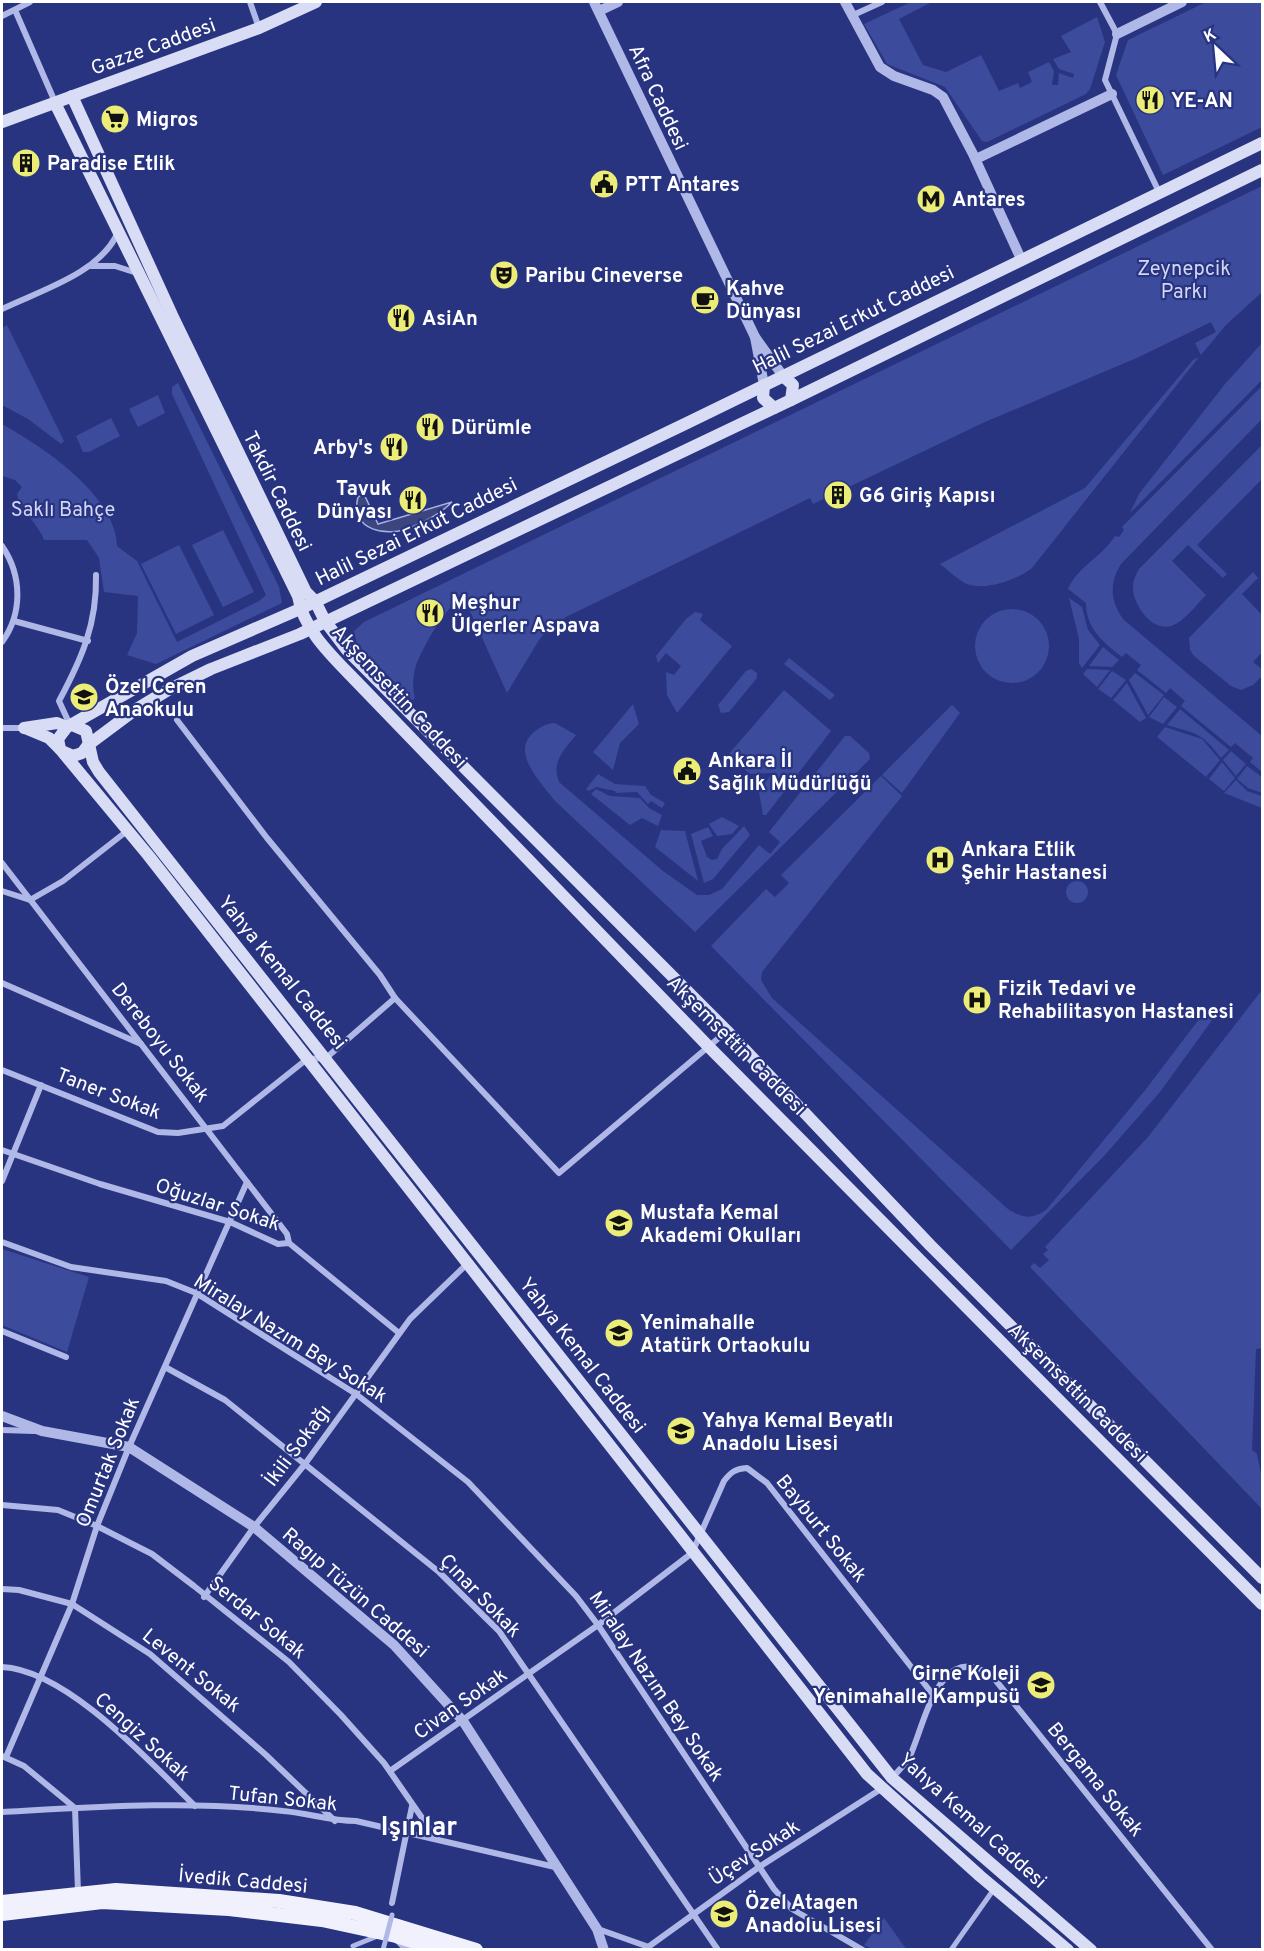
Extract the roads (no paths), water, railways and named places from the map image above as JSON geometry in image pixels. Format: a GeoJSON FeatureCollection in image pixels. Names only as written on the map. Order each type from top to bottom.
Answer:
{"type":"FeatureCollection","features":[{"type":"Feature","properties":{"kind":"main road","name":"Gazze Caddesi"},"geometry":{"type":"LineString","coordinates":[[2,122],[259,28],[316,2]]}},
{"type":"Feature","properties":{"kind":"main road","name":"Takdir Caddesi"},"geometry":{"type":"LineString","coordinates":[[72,96],[230,437],[306,592],[315,601]]}},
{"type":"Feature","properties":{"kind":"main road","name":"Takdir Caddesi"},"geometry":{"type":"LineString","coordinates":[[55,103],[298,596],[300,609]]}},
{"type":"Feature","properties":{"kind":"main road","name":"Halil Sezai Erkut Caddesi"},"geometry":{"type":"LineString","coordinates":[[325,621],[315,601],[1263,143]]}},
{"type":"Feature","properties":{"kind":"main road"},"geometry":{"type":"LineString","coordinates":[[325,621],[791,400],[1263,171]]}},
{"type":"Feature","properties":{"kind":"main road"},"geometry":{"type":"LineString","coordinates":[[783,376],[793,385],[791,400]]}},
{"type":"Feature","properties":{"kind":"main road"},"geometry":{"type":"LineString","coordinates":[[764,384],[763,398],[774,408]]}},
{"type":"Feature","properties":{"kind":"main road"},"geometry":{"type":"LineString","coordinates":[[300,609],[315,601]]}},
{"type":"Feature","properties":{"kind":"main road","name":"Halil Sezai Erkut Caddesi"},"geometry":{"type":"LineString","coordinates":[[70,726],[192,656],[300,609],[310,629]]}},
{"type":"Feature","properties":{"kind":"main road","name":"Akşemsettin Caddesi"},"geometry":{"type":"LineString","coordinates":[[1263,1578],[936,1251],[727,1030],[384,689],[347,650],[325,621],[310,629],[356,681],[709,1046],[809,1145],[974,1316],[1263,1604]]}},
{"type":"Feature","properties":{"kind":"main road"},"geometry":{"type":"LineString","coordinates":[[70,726],[60,734],[62,750],[78,755],[135,710],[168,690],[310,629]]}},
{"type":"Feature","properties":{"kind":"main road"},"geometry":{"type":"LineString","coordinates":[[24,728],[42,723],[70,726],[86,731],[88,745]]}},
{"type":"Feature","properties":{"kind":"main road","name":"Yahya Kemal Caddesi"},"geometry":{"type":"LineString","coordinates":[[24,728],[49,738],[62,750],[128,830],[692,1553],[881,1789],[1068,1950]]}},
{"type":"Feature","properties":{"kind":"main road","name":"Yahya Kemal Caddesi"},"geometry":{"type":"LineString","coordinates":[[88,745],[99,772],[892,1778],[1091,1950]]}},
{"type":"Feature","properties":{"kind":"main road","name":"İvedik Caddesi"},"geometry":{"type":"LineString","coordinates":[[2,1902],[78,1892],[154,1892],[320,1906],[387,1921],[476,1950]]}},
{"type":"Feature","properties":{"kind":"main road","name":"İvedik Caddesi"},"geometry":{"type":"LineString","coordinates":[[2,1914],[102,1902],[160,1904],[296,1916],[396,1936],[441,1950]]}},
{"type":"Feature","properties":{"kind":"street"},"geometry":{"type":"LineString","coordinates":[[2,16],[30,2]]}},
{"type":"Feature","properties":{"kind":"street"},"geometry":{"type":"LineString","coordinates":[[250,2],[259,28]]}},
{"type":"Feature","properties":{"kind":"street"},"geometry":{"type":"LineString","coordinates":[[596,6],[618,2]]}},
{"type":"Feature","properties":{"kind":"street"},"geometry":{"type":"LineString","coordinates":[[844,2],[884,70],[943,97],[976,159],[1021,259]]}},
{"type":"Feature","properties":{"kind":"street"},"geometry":{"type":"LineString","coordinates":[[851,16],[882,2]]}},
{"type":"Feature","properties":{"kind":"street"},"geometry":{"type":"LineString","coordinates":[[1100,2],[1117,34],[1105,80],[1159,192]]}},
{"type":"Feature","properties":{"kind":"street"},"geometry":{"type":"LineString","coordinates":[[1117,34],[1182,2]]}},
{"type":"Feature","properties":{"kind":"street","name":"Afra Caddesi"},"geometry":{"type":"LineString","coordinates":[[596,6],[755,337],[783,376]]}},
{"type":"Feature","properties":{"kind":"street"},"geometry":{"type":"LineString","coordinates":[[15,10],[55,103]]}},
{"type":"Feature","properties":{"kind":"street"},"geometry":{"type":"LineString","coordinates":[[976,159],[1112,94]]}},
{"type":"Feature","properties":{"kind":"street"},"geometry":{"type":"LineString","coordinates":[[2,309],[91,266],[108,251],[118,232]]}},
{"type":"Feature","properties":{"kind":"street"},"geometry":{"type":"LineString","coordinates":[[91,266],[115,266],[139,274]]}},
{"type":"Feature","properties":{"kind":"street","name":"Afra Caddesi"},"geometry":{"type":"LineString","coordinates":[[755,337],[764,384]]}},
{"type":"Feature","properties":{"kind":"street"},"geometry":{"type":"LineString","coordinates":[[2,546],[10,558],[17,578],[18,598],[14,621],[2,642]]}},
{"type":"Feature","properties":{"kind":"street"},"geometry":{"type":"LineString","coordinates":[[70,726],[59,701],[88,641],[96,604],[96,575]]}},
{"type":"Feature","properties":{"kind":"street"},"geometry":{"type":"LineString","coordinates":[[14,621],[88,641]]}},
{"type":"Feature","properties":{"kind":"street"},"geometry":{"type":"LineString","coordinates":[[177,720],[267,838],[380,975],[395,998],[559,1173],[727,1030]]}},
{"type":"Feature","properties":{"kind":"street"},"geometry":{"type":"LineString","coordinates":[[2,728],[24,728]]}},
{"type":"Feature","properties":{"kind":"street"},"geometry":{"type":"LineString","coordinates":[[2,891],[30,900],[63,881],[128,830]]}},
{"type":"Feature","properties":{"kind":"street","name":"Dereboyu Sokak"},"geometry":{"type":"LineString","coordinates":[[2,863],[207,1127],[287,1234],[290,1243]]}},
{"type":"Feature","properties":{"kind":"street"},"geometry":{"type":"LineString","coordinates":[[2,983],[142,1045]]}},
{"type":"Feature","properties":{"kind":"street"},"geometry":{"type":"LineString","coordinates":[[307,1059],[326,1058],[395,998]]}},
{"type":"Feature","properties":{"kind":"street","name":"Taner Sokak"},"geometry":{"type":"LineString","coordinates":[[2,1070],[158,1132],[178,1133],[223,1126],[307,1059]]}},
{"type":"Feature","properties":{"kind":"street"},"geometry":{"type":"LineString","coordinates":[[2,1180],[41,1085]]}},
{"type":"Feature","properties":{"kind":"street","name":"Oğuzlar Sokak"},"geometry":{"type":"LineString","coordinates":[[2,1150],[100,1184],[231,1222],[278,1244],[290,1243],[399,1333]]}},
{"type":"Feature","properties":{"kind":"street","name":"Omurtak Sokak"},"geometry":{"type":"LineString","coordinates":[[4,1756],[72,1604],[97,1526],[129,1447],[247,1182]]}},
{"type":"Feature","properties":{"kind":"street","name":"Miralay Nazım Bey Sokak"},"geometry":{"type":"LineString","coordinates":[[2,1242],[71,1266],[166,1281],[196,1293],[356,1394],[468,1482],[576,1596],[598,1625],[759,1867],[792,1909],[863,1950]]}},
{"type":"Feature","properties":{"kind":"street","name":"İkili Sokağı"},"geometry":{"type":"LineString","coordinates":[[204,1597],[254,1527],[305,1464],[410,1319],[467,1264]]}},
{"type":"Feature","properties":{"kind":"street"},"geometry":{"type":"LineString","coordinates":[[2,1331],[66,1358]]}},
{"type":"Feature","properties":{"kind":"street","name":"Çınar Sokak"},"geometry":{"type":"LineString","coordinates":[[165,1366],[225,1400],[440,1572],[499,1631],[718,1950]]}},
{"type":"Feature","properties":{"kind":"street","name":"Ragıp Tüzün Caddesi"},"geometry":{"type":"LineString","coordinates":[[2,1416],[42,1431],[129,1447],[254,1527],[394,1645],[464,1721],[597,1929],[604,1950]]}},
{"type":"Feature","properties":{"kind":"street"},"geometry":{"type":"LineString","coordinates":[[2,1430],[42,1431]]}},
{"type":"Feature","properties":{"kind":"street","name":"Bayburt Sokak"},"geometry":{"type":"LineString","coordinates":[[692,1553],[723,1481],[731,1472],[747,1468],[754,1472],[766,1483],[934,1696]]}},
{"type":"Feature","properties":{"kind":"street","name":"Serdar Sokak"},"geometry":{"type":"LineString","coordinates":[[2,1505],[58,1510],[97,1526],[152,1554],[289,1662],[341,1714],[390,1771],[436,1838]]}},
{"type":"Feature","properties":{"kind":"street","name":"Civan Sokak"},"geometry":{"type":"LineString","coordinates":[[390,1771],[529,1675],[692,1553]]}},
{"type":"Feature","properties":{"kind":"street","name":"Levent Sokak"},"geometry":{"type":"LineString","coordinates":[[2,1589],[19,1590],[72,1604],[150,1654],[266,1755],[336,1821]]}},
{"type":"Feature","properties":{"kind":"street","name":"Bergama Sokak"},"geometry":{"type":"LineString","coordinates":[[892,1778],[909,1759],[942,1680],[955,1669],[971,1666],[982,1669],[993,1677],[1212,1950]]}},
{"type":"Feature","properties":{"kind":"street","name":"Cengiz Sokak"},"geometry":{"type":"LineString","coordinates":[[2,1667],[16,1667],[40,1677],[112,1725],[195,1806]]}},
{"type":"Feature","properties":{"kind":"street"},"geometry":{"type":"LineString","coordinates":[[4,1756],[24,1766],[75,1808],[78,1892]]}},
{"type":"Feature","properties":{"kind":"street"},"geometry":{"type":"LineString","coordinates":[[881,1789],[892,1778]]}},
{"type":"Feature","properties":{"kind":"street","name":"Üçev Sokak"},"geometry":{"type":"LineString","coordinates":[[597,1929],[645,1948],[759,1867],[881,1789]]}},
{"type":"Feature","properties":{"kind":"street","name":"Tufan Sokak"},"geometry":{"type":"LineString","coordinates":[[2,1812],[195,1806],[283,1811],[336,1821],[356,1821],[556,1867]]}},
{"type":"Feature","properties":{"kind":"street"},"geometry":{"type":"LineString","coordinates":[[392,1903],[412,1806]]}},
{"type":"Feature","properties":{"kind":"street"},"geometry":{"type":"LineString","coordinates":[[951,1950],[995,1887]]}},
{"type":"Feature","properties":{"kind":"street"},"geometry":{"type":"LineString","coordinates":[[2,1919],[108,1908],[176,1909],[289,1922],[375,1937],[353,1946]]}},
{"type":"Feature","properties":{"kind":"street"},"geometry":{"type":"LineString","coordinates":[[383,1950],[392,1915]]}},
{"type":"Feature","properties":{"kind":"street"},"geometry":{"type":"LineString","coordinates":[[396,1936],[409,1950]]}},
{"type":"Feature","properties":{"kind":"place","name":"YE-AN"},"geometry":{"type":"Point","coordinates":[1150,100]}},
{"type":"Feature","properties":{"kind":"place","name":"Migros"},"geometry":{"type":"Point","coordinates":[115,119]}},
{"type":"Feature","properties":{"kind":"place","name":"Paradise Etlik"},"geometry":{"type":"Point","coordinates":[26,163]}},
{"type":"Feature","properties":{"kind":"place","name":"PTT Antares"},"geometry":{"type":"Point","coordinates":[604,184]}},
{"type":"Feature","properties":{"kind":"place","name":"Antares"},"geometry":{"type":"Point","coordinates":[931,199]}},
{"type":"Feature","properties":{"kind":"place","name":"Paribu Cineverse"},"geometry":{"type":"Point","coordinates":[504,275]}},
{"type":"Feature","properties":{"kind":"place","name":"Kahve Dünyası"},"geometry":{"type":"Point","coordinates":[705,300]}},
{"type":"Feature","properties":{"kind":"place","name":"AsiAn"},"geometry":{"type":"Point","coordinates":[401,318]}},
{"type":"Feature","properties":{"kind":"place","name":"Dürümle"},"geometry":{"type":"Point","coordinates":[430,427]}},
{"type":"Feature","properties":{"kind":"place","name":"Arby's"},"geometry":{"type":"Point","coordinates":[394,447]}},
{"type":"Feature","properties":{"kind":"place","name":"G6 Giriş Kapısı"},"geometry":{"type":"Point","coordinates":[838,495]}},
{"type":"Feature","properties":{"kind":"place","name":"Tavuk Dünyası"},"geometry":{"type":"Point","coordinates":[413,500]}},
{"type":"Feature","properties":{"kind":"place","name":"Meşhur Ülgerler Aspava"},"geometry":{"type":"Point","coordinates":[430,613]}},
{"type":"Feature","properties":{"kind":"place","name":"Özel Ceren Anaokulu"},"geometry":{"type":"Point","coordinates":[84,697]}},
{"type":"Feature","properties":{"kind":"place","name":"Ankara İl Sağlık Müdürlüğü"},"geometry":{"type":"Point","coordinates":[687,771]}},
{"type":"Feature","properties":{"kind":"place","name":"Ankara Etlik Şehir Hastanesi"},"geometry":{"type":"Point","coordinates":[940,860]}},
{"type":"Feature","properties":{"kind":"place","name":"Fizik Tedavi ve Rehabilitasyon Hastanesi"},"geometry":{"type":"Point","coordinates":[977,1000]}},
{"type":"Feature","properties":{"kind":"place","name":"Mustafa Kemal Akademi Okulları"},"geometry":{"type":"Point","coordinates":[619,1223]}},
{"type":"Feature","properties":{"kind":"place","name":"Yenimahalle Atatürk Ortaokulu"},"geometry":{"type":"Point","coordinates":[619,1333]}},
{"type":"Feature","properties":{"kind":"place","name":"Yahya Kemal Beyatlı Anadolu Lisesi"},"geometry":{"type":"Point","coordinates":[681,1431]}},
{"type":"Feature","properties":{"kind":"place","name":"Girne Koleji Yenimahalle Kampusü"},"geometry":{"type":"Point","coordinates":[1041,1685]}},
{"type":"Feature","properties":{"kind":"place","name":"Özel Atagen Anadolu Lisesi"},"geometry":{"type":"Point","coordinates":[724,1914]}},
{"type":"Feature","properties":{"kind":"district","name":"Işınlar"},"geometry":{"type":"Point","coordinates":[419,1826]}},
{"type":"Feature","properties":{"kind":"park label","name":"Zeynepcik Parkı"},"geometry":{"type":"Point","coordinates":[1184,280]}},
{"type":"Feature","properties":{"kind":"park label","name":"Saklı Bahçe"},"geometry":{"type":"Point","coordinates":[63,509]}}]}
